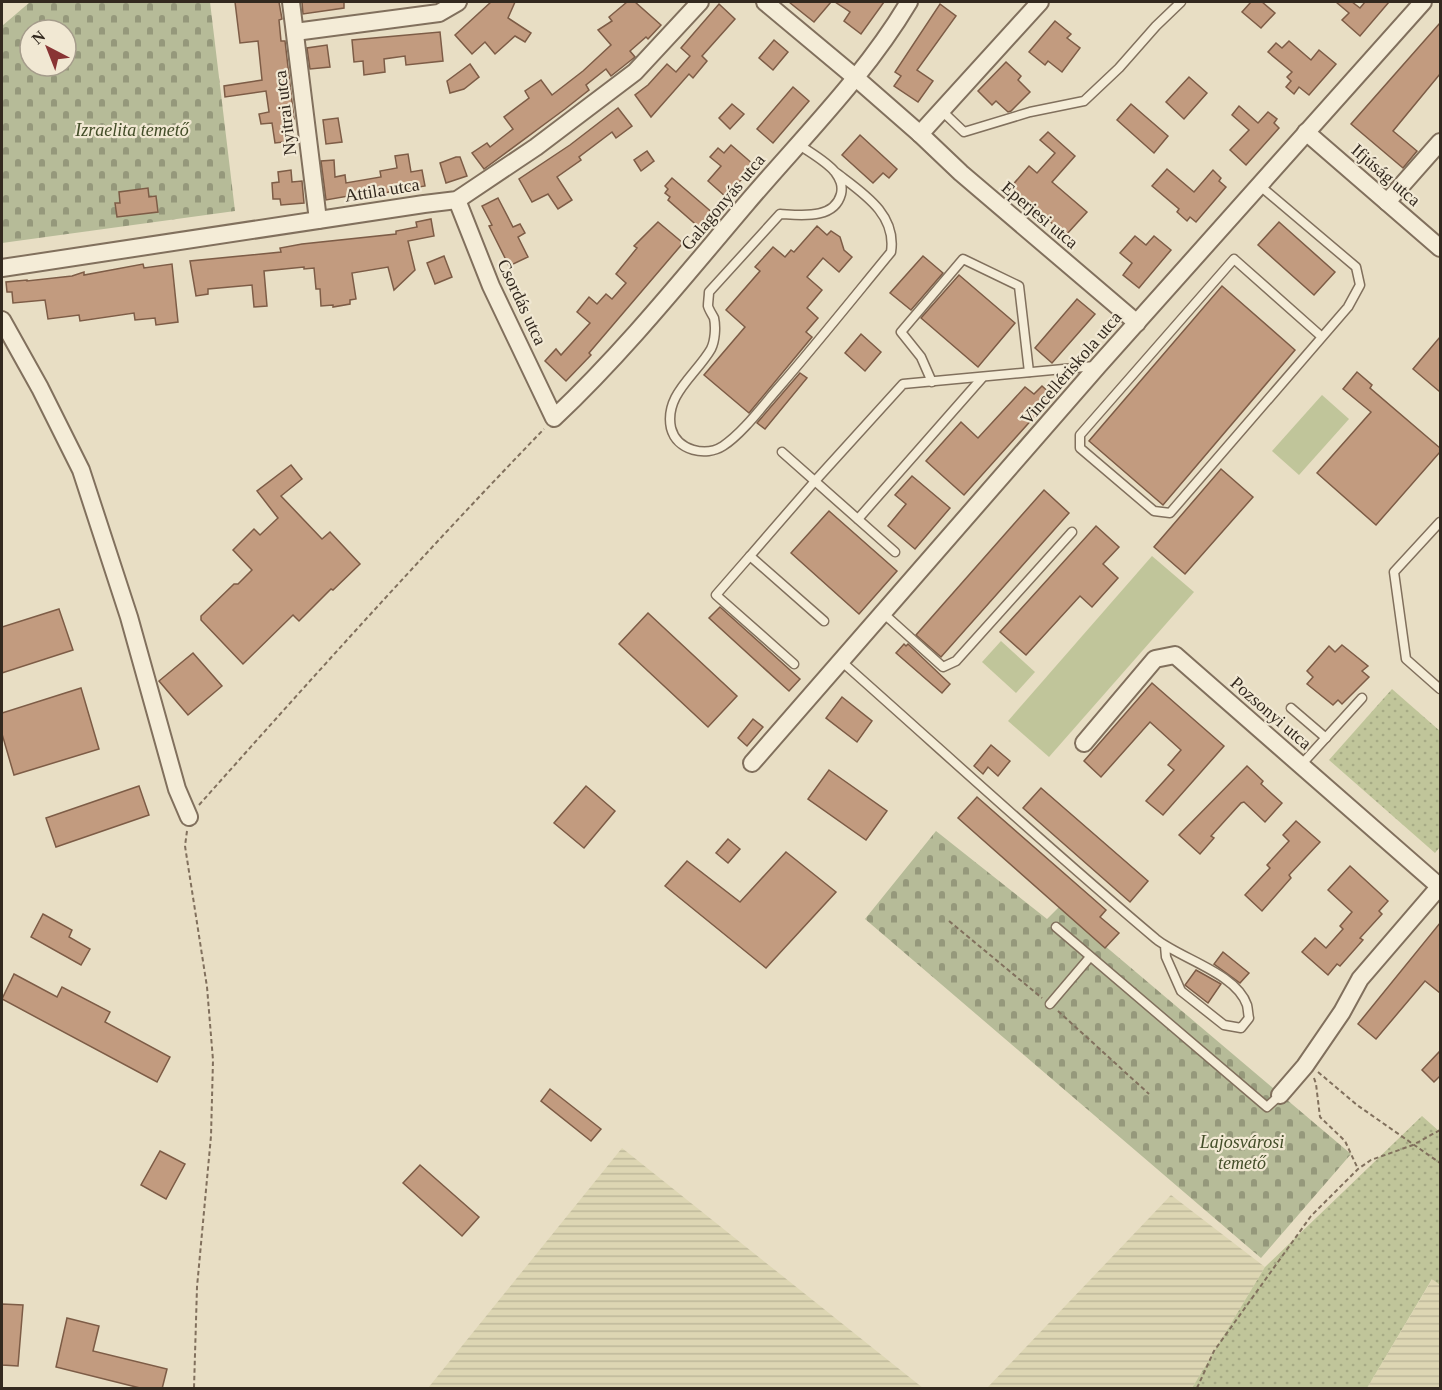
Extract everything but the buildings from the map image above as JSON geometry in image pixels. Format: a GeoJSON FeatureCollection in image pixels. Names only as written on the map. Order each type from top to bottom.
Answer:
{"type":"FeatureCollection","features":[{"type":"Feature","properties":{"kind":"street","name":"Nyitrai utca"},"geometry":{"type":"LineString","coordinates":[[291,2],[318,220]]}},
{"type":"Feature","properties":{"kind":"street"},"geometry":{"type":"LineString","coordinates":[[295,32],[439,13],[458,2]]}},
{"type":"Feature","properties":{"kind":"street","name":"Attila utca"},"geometry":{"type":"LineString","coordinates":[[2,268],[457,200],[536,147],[635,72],[700,2]]}},
{"type":"Feature","properties":{"kind":"street","name":"Eperjesi utca"},"geometry":{"type":"LineString","coordinates":[[765,2],[856,78],[969,180],[1137,323]]}},
{"type":"Feature","properties":{"kind":"street","name":"Galagonyás utca"},"geometry":{"type":"LineString","coordinates":[[554,418],[578,396],[665,301],[856,78],[909,2]]}},
{"type":"Feature","properties":{"kind":"street"},"geometry":{"type":"LineString","coordinates":[[920,134],[1040,2]]}},
{"type":"Feature","properties":{"kind":"street","name":"Vincellériskola utca"},"geometry":{"type":"LineString","coordinates":[[752,763],[1098,366],[1422,2]]}},
{"type":"Feature","properties":{"kind":"street","name":"Ifjúság utca"},"geometry":{"type":"LineString","coordinates":[[1306,132],[1440,248]]}},
{"type":"Feature","properties":{"kind":"street"},"geometry":{"type":"LineString","coordinates":[[1388,202],[1440,142]]}},
{"type":"Feature","properties":{"kind":"street","name":"Csordás utca"},"geometry":{"type":"LineString","coordinates":[[457,200],[491,286],[554,418]]}},
{"type":"Feature","properties":{"kind":"street"},"geometry":{"type":"LineString","coordinates":[[2,320],[40,388],[81,470],[129,617],[177,789],[189,817]]}},
{"type":"Feature","properties":{"kind":"street","name":"Pozsonyi utca"},"geometry":{"type":"LineString","coordinates":[[1084,743],[1155,659],[1175,655],[1440,887],[1360,979],[1342,1012],[1307,1062],[1280,1095]]}},
{"type":"Feature","properties":{"kind":"lane"},"geometry":{"type":"LineString","coordinates":[[942,111],[964,132],[1030,112],[1084,101],[1119,68],[1155,27],[1181,2]]}},
{"type":"Feature","properties":{"kind":"lane"},"geometry":{"type":"LineString","coordinates":[[798,144],[834,171],[881,209],[893,239],[891,252],[754,416],[724,445],[709,452],[693,451],[678,441],[672,430],[670,417],[672,403],[679,390],[712,348],[715,334],[714,320],[708,306],[710,292],[780,214],[821,214],[833,207],[840,196],[842,183],[834,171]]}},
{"type":"Feature","properties":{"kind":"lane"},"geometry":{"type":"LineString","coordinates":[[1259,185],[1356,267],[1360,285],[1348,307],[1170,513],[1154,512],[1080,448],[1080,435],[1234,259],[1322,337]]}},
{"type":"Feature","properties":{"kind":"lane"},"geometry":{"type":"LineString","coordinates":[[932,381],[921,357],[901,332],[963,259],[1019,286],[1029,372]]}},
{"type":"Feature","properties":{"kind":"lane"},"geometry":{"type":"LineString","coordinates":[[794,664],[716,595],[903,384],[1098,366]]}},
{"type":"Feature","properties":{"kind":"lane"},"geometry":{"type":"LineString","coordinates":[[858,519],[982,378]]}},
{"type":"Feature","properties":{"kind":"lane"},"geometry":{"type":"LineString","coordinates":[[782,452],[895,552]]}},
{"type":"Feature","properties":{"kind":"lane"},"geometry":{"type":"LineString","coordinates":[[1440,522],[1394,572],[1406,659],[1440,688]]}},
{"type":"Feature","properties":{"kind":"lane"},"geometry":{"type":"LineString","coordinates":[[883,613],[943,667],[956,661],[1072,532]]}},
{"type":"Feature","properties":{"kind":"lane"},"geometry":{"type":"LineString","coordinates":[[750,556],[824,621]]}},
{"type":"Feature","properties":{"kind":"lane"},"geometry":{"type":"LineString","coordinates":[[841,661],[1165,946],[1222,976],[1241,994],[1247,1005],[1249,1018],[1242,1028],[1224,1025],[1181,990],[1166,957],[1165,946]]}},
{"type":"Feature","properties":{"kind":"lane"},"geometry":{"type":"LineString","coordinates":[[1301,765],[1362,698]]}},
{"type":"Feature","properties":{"kind":"lane"},"geometry":{"type":"LineString","coordinates":[[1291,708],[1326,738]]}},
{"type":"Feature","properties":{"kind":"lane"},"geometry":{"type":"LineString","coordinates":[[1056,927],[1267,1107],[1280,1095]]}},
{"type":"Feature","properties":{"kind":"lane"},"geometry":{"type":"LineString","coordinates":[[1050,1004],[1090,957]]}},
{"type":"Feature","properties":{"kind":"path"},"geometry":{"type":"LineString","coordinates":[[194,1389],[197,1287],[211,1136],[213,1060],[207,987],[185,846],[189,817],[303,688],[554,418]]}},
{"type":"Feature","properties":{"kind":"path"},"geometry":{"type":"LineString","coordinates":[[949,921],[1050,1004],[1149,1094]]}},
{"type":"Feature","properties":{"kind":"path"},"geometry":{"type":"LineString","coordinates":[[1307,1062],[1357,1105],[1440,1163]]}},
{"type":"Feature","properties":{"kind":"path"},"geometry":{"type":"LineString","coordinates":[[1307,1062],[1317,1084],[1320,1117],[1345,1141],[1358,1169]]}},
{"type":"Feature","properties":{"kind":"path"},"geometry":{"type":"LineString","coordinates":[[1197,1389],[1214,1351],[1311,1216],[1358,1169],[1371,1160],[1413,1144],[1440,1130]]}},
{"type":"Feature","properties":{"kind":"shaded area"},"geometry":{"type":"Polygon","coordinates":[[[622,1148],[923,1388],[428,1388],[622,1148]]]}},
{"type":"Feature","properties":{"kind":"shaded area"},"geometry":{"type":"Polygon","coordinates":[[[1171,1195],[1265,1267],[1192,1388],[987,1388],[1171,1195]]]}},
{"type":"Feature","properties":{"kind":"shaded area"},"geometry":{"type":"Polygon","coordinates":[[[1433,1278],[1440,1285],[1440,1388],[1367,1388],[1433,1278]]]}},
{"type":"Feature","properties":{"kind":"green space","name":"Izraelita temető"},"geometry":{"type":"Polygon","coordinates":[[[30,2],[210,2],[235,211],[2,243],[2,26],[30,2]]]}},
{"type":"Feature","properties":{"kind":"green space"},"geometry":{"type":"Polygon","coordinates":[[[1322,395],[1349,419],[1299,475],[1272,451],[1322,395]]]}},
{"type":"Feature","properties":{"kind":"green space"},"geometry":{"type":"Polygon","coordinates":[[[1152,556],[1194,592],[1049,757],[1008,721],[1152,556]]]}},
{"type":"Feature","properties":{"kind":"green space"},"geometry":{"type":"Polygon","coordinates":[[[1001,641],[1035,672],[1016,693],[982,662],[1001,641]]]}},
{"type":"Feature","properties":{"kind":"green space"},"geometry":{"type":"Polygon","coordinates":[[[1392,689],[1440,731],[1440,847],[1435,853],[1329,760],[1392,689]]]}},
{"type":"Feature","properties":{"kind":"green space","name":"Lajosvárosi temető"},"geometry":{"type":"Polygon","coordinates":[[[936,831],[1047,919],[1059,907],[1351,1154],[1261,1258],[865,919],[936,831]]]}},
{"type":"Feature","properties":{"kind":"green space"},"geometry":{"type":"Polygon","coordinates":[[[1422,1116],[1440,1132],[1440,1285],[1432,1279],[1367,1388],[1192,1388],[1265,1267],[1422,1116]]]}}]}
